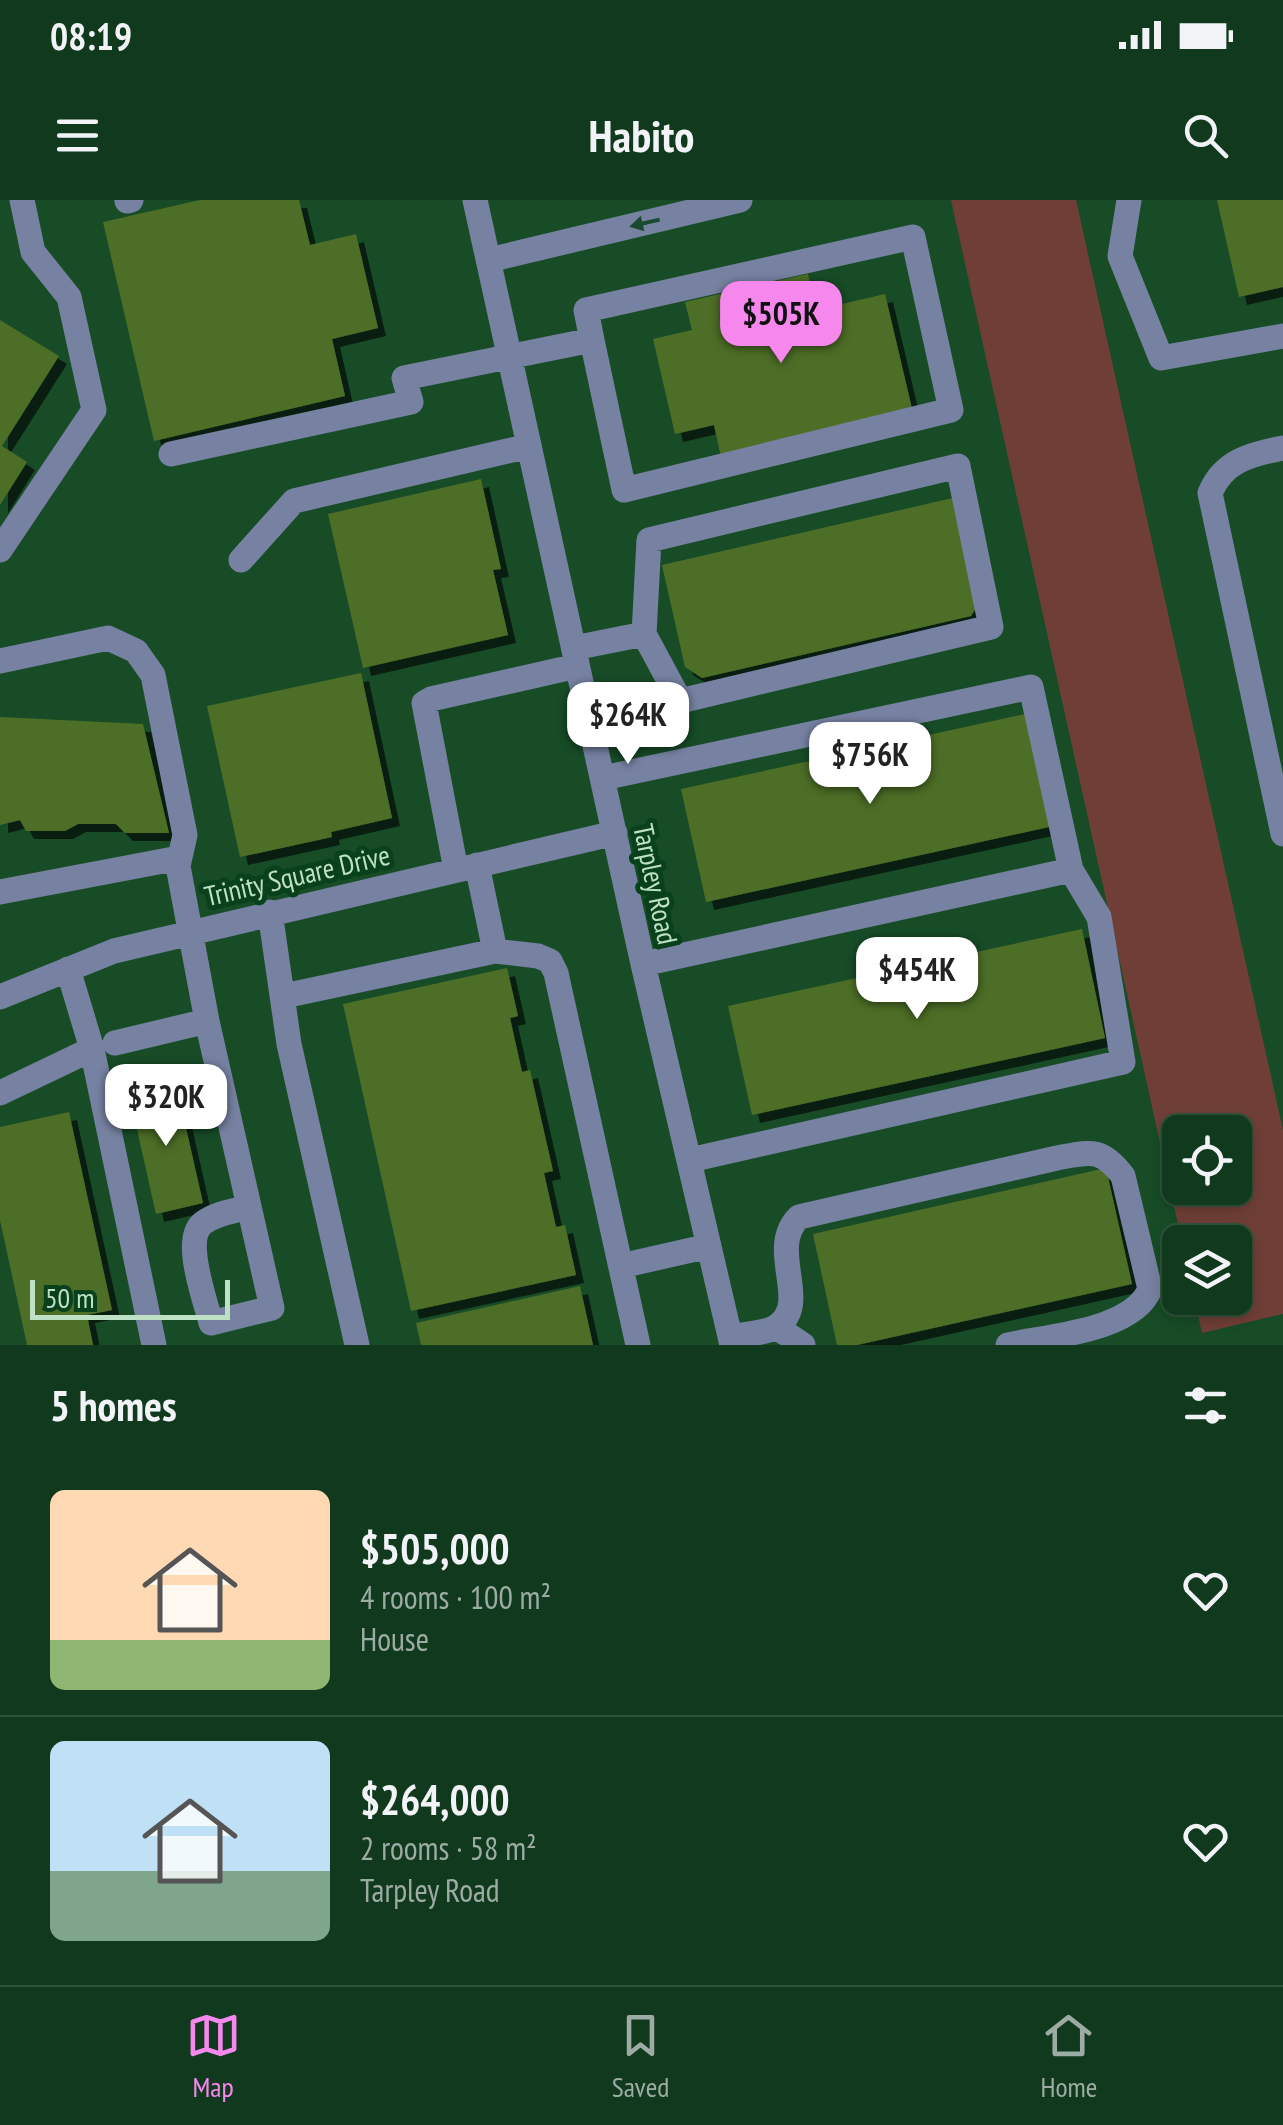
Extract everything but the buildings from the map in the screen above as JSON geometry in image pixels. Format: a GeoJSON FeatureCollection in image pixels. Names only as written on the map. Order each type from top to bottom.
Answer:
{"type":"FeatureCollection","features":[{"type":"Feature","properties":{"kind":"street"},"geometry":{"type":"LineString","coordinates":[[0,550],[94,410],[68,297],[33,252],[22,200]]}},
{"type":"Feature","properties":{"kind":"street","name":"Tarpley Road"},"geometry":{"type":"LineString","coordinates":[[475,200],[643,964],[731,1341]]}},
{"type":"Feature","properties":{"kind":"street"},"geometry":{"type":"LineString","coordinates":[[489,260],[740,200]]}},
{"type":"Feature","properties":{"kind":"street"},"geometry":{"type":"LineString","coordinates":[[1129,200],[1120,256],[1161,358],[1283,336]]}},
{"type":"Feature","properties":{"kind":"street"},"geometry":{"type":"LineString","coordinates":[[912,236],[951,410],[624,490],[592,340],[586,310],[912,236]]}},
{"type":"Feature","properties":{"kind":"street"},"geometry":{"type":"LineString","coordinates":[[171,454],[411,402],[404,378],[592,340]]}},
{"type":"Feature","properties":{"kind":"street"},"geometry":{"type":"LineString","coordinates":[[242,560],[294,500],[528,446]]}},
{"type":"Feature","properties":{"kind":"street"},"geometry":{"type":"LineString","coordinates":[[1283,448],[1256,453],[1233,464],[1218,474],[1210,493],[1283,834]]}},
{"type":"Feature","properties":{"kind":"street"},"geometry":{"type":"LineString","coordinates":[[958,466],[991,627],[680,702],[644,634],[649,540],[958,466]]}},
{"type":"Feature","properties":{"kind":"street"},"geometry":{"type":"LineString","coordinates":[[494,950],[466,867],[424,703],[644,634]]}},
{"type":"Feature","properties":{"kind":"street"},"geometry":{"type":"LineString","coordinates":[[0,661],[108,638],[136,652],[153,675],[185,836],[179,858],[188,931],[272,1308],[211,1322],[194,1238],[199,1226],[212,1218],[249,1208]]}},
{"type":"Feature","properties":{"kind":"street"},"geometry":{"type":"LineString","coordinates":[[602,778],[1032,687],[1071,870],[1100,917],[1123,1062],[690,1160]]}},
{"type":"Feature","properties":{"kind":"street","name":"Trinity Square Drive"},"geometry":{"type":"LineString","coordinates":[[0,998],[114,951],[188,931],[615,833]]}},
{"type":"Feature","properties":{"kind":"street"},"geometry":{"type":"LineString","coordinates":[[0,892],[179,858]]}},
{"type":"Feature","properties":{"kind":"street"},"geometry":{"type":"LineString","coordinates":[[643,964],[1071,870]]}},
{"type":"Feature","properties":{"kind":"street"},"geometry":{"type":"LineString","coordinates":[[270,912],[289,1044],[357,1345]]}},
{"type":"Feature","properties":{"kind":"street"},"geometry":{"type":"LineString","coordinates":[[284,996],[494,950],[538,956],[550,962],[556,973],[638,1345]]}},
{"type":"Feature","properties":{"kind":"street"},"geometry":{"type":"LineString","coordinates":[[68,969],[104,1046],[154,1345]]}},
{"type":"Feature","properties":{"kind":"street"},"geometry":{"type":"LineString","coordinates":[[0,1093],[104,1046],[208,1021]]}},
{"type":"Feature","properties":{"kind":"street"},"geometry":{"type":"LineString","coordinates":[[731,1341],[776,1327],[788,1312],[792,1289],[784,1241],[788,1227],[799,1217],[1057,1158],[1101,1154],[1123,1176],[1150,1289],[1147,1296],[1138,1309],[1116,1322],[1008,1345]]}},
{"type":"Feature","properties":{"kind":"street"},"geometry":{"type":"LineString","coordinates":[[622,1266],[709,1246]]}},
{"type":"Feature","properties":{"kind":"street"},"geometry":{"type":"LineString","coordinates":[[776,1327],[803,1345]]}},
{"type":"Feature","properties":{"kind":"shaded area"},"geometry":{"type":"Polygon","coordinates":[[[951,200],[1076,200],[1283,1130],[1283,1314],[1202,1333],[1198,1315],[1252,1315],[1252,1225],[1178,1225],[1174,1205],[1252,1205],[1252,1115],[1162,1115],[1162,1152],[951,200]]]}}]}
